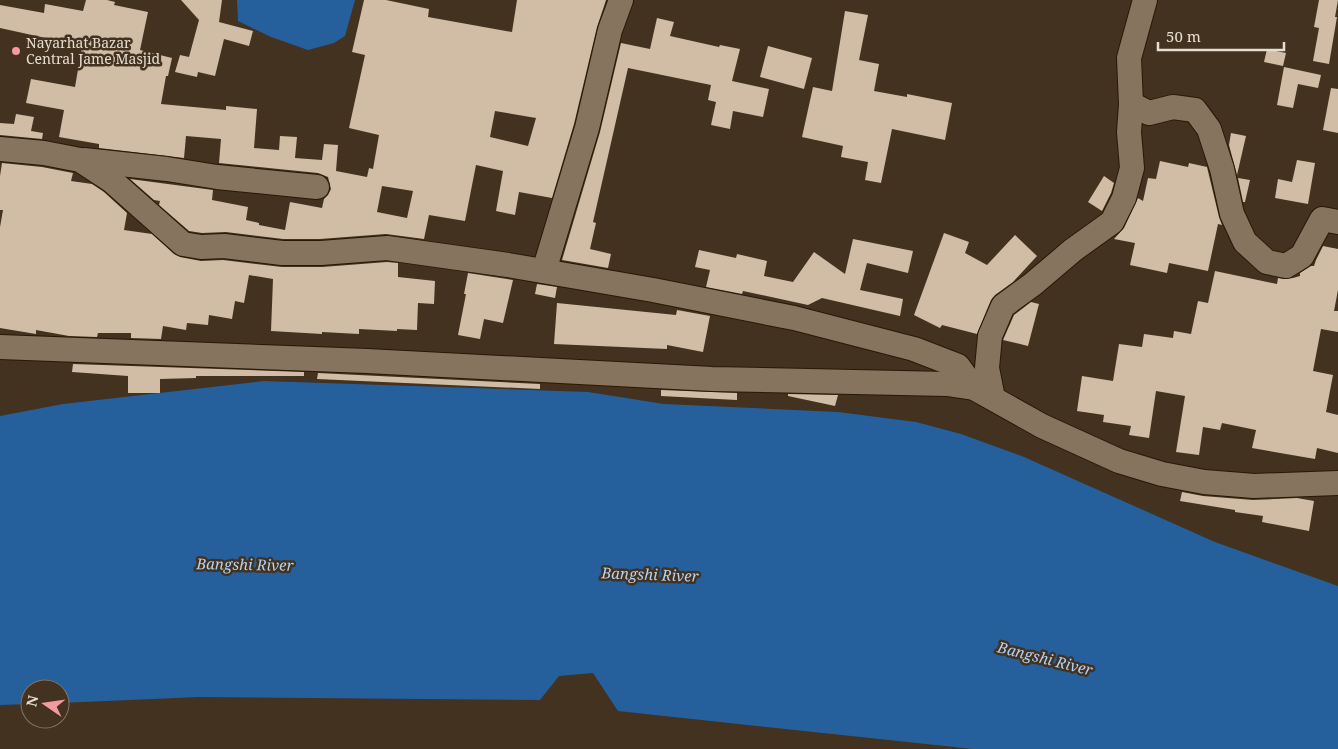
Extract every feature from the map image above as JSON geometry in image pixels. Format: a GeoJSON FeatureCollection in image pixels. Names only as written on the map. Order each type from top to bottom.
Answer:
{"type":"FeatureCollection","features":[{"type":"Feature","properties":{"kind":"street"},"geometry":{"type":"LineString","coordinates":[[544,271],[566,203],[587,128],[610,30],[621,0]]}},
{"type":"Feature","properties":{"kind":"street"},"geometry":{"type":"LineString","coordinates":[[984,393],[990,336],[1003,306],[1033,284],[1073,250],[1112,222],[1124,198],[1132,168],[1129,132],[1131,104],[1129,58],[1145,0]]}},
{"type":"Feature","properties":{"kind":"street"},"geometry":{"type":"LineString","coordinates":[[1131,104],[1149,113],[1172,107],[1195,110],[1209,129],[1222,170],[1232,214],[1245,242],[1267,262],[1286,266],[1302,256],[1322,219],[1338,222]]}},
{"type":"Feature","properties":{"kind":"street"},"geometry":{"type":"LineString","coordinates":[[0,149],[44,153],[80,160],[167,169],[217,177],[317,187]]}},
{"type":"Feature","properties":{"kind":"street"},"geometry":{"type":"LineString","coordinates":[[80,160],[112,181],[183,244],[201,247],[224,246],[282,253],[321,253],[387,248],[544,271],[794,318],[914,349],[958,366],[984,393],[1051,430],[1119,461],[1162,474],[1204,482],[1254,486],[1338,483]]}},
{"type":"Feature","properties":{"kind":"street"},"geometry":{"type":"LineString","coordinates":[[0,347],[367,361],[712,379],[938,384],[984,393]]}},
{"type":"Feature","properties":{"kind":"water"},"geometry":{"type":"Polygon","coordinates":[[[237,0],[355,0],[345,36],[334,43],[308,50],[271,37],[238,21],[237,0]]]}},
{"type":"Feature","properties":{"kind":"water","name":"Bangshi River"},"geometry":{"type":"Polygon","coordinates":[[[264,381],[588,392],[664,404],[838,412],[916,422],[961,434],[1024,457],[1215,542],[1338,586],[1338,749],[973,749],[618,711],[593,673],[559,676],[540,700],[199,697],[70,703],[70,679],[20,679],[20,704],[0,705],[0,416],[63,404],[264,381]]]}},
{"type":"Feature","properties":{"kind":"building"},"geometry":{"type":"Polygon","coordinates":[[[86,0],[107,0],[115,2],[114,5],[148,12],[140,50],[172,58],[168,76],[166,76],[161,104],[226,110],[226,106],[257,109],[254,148],[279,150],[280,136],[297,137],[295,158],[322,160],[324,144],[338,145],[336,171],[367,177],[369,168],[373,169],[379,135],[349,128],[365,55],[352,52],[364,0],[386,0],[429,9],[428,17],[512,32],[517,0],[606,0],[597,27],[574,124],[552,198],[519,192],[515,215],[496,211],[503,171],[476,165],[465,221],[429,215],[424,239],[386,234],[320,239],[283,239],[226,232],[202,233],[189,231],[159,205],[160,201],[154,200],[130,179],[213,190],[212,200],[248,207],[246,220],[259,223],[259,225],[285,230],[290,202],[322,208],[324,199],[331,189],[328,177],[318,173],[219,163],[221,139],[186,136],[184,158],[99,148],[99,144],[59,137],[64,110],[26,103],[31,79],[75,87],[82,46],[0,28],[0,5],[44,13],[45,4],[83,11],[86,0]],[[495,111],[490,137],[528,146],[536,118],[495,111]],[[382,186],[377,212],[407,218],[413,191],[382,186]]]}},
{"type":"Feature","properties":{"kind":"building"},"geometry":{"type":"Polygon","coordinates":[[[181,0],[222,0],[219,22],[253,31],[249,46],[224,39],[215,76],[198,72],[197,77],[175,72],[180,55],[189,57],[199,20],[181,0]]]}},
{"type":"Feature","properties":{"kind":"building"},"geometry":{"type":"Polygon","coordinates":[[[1319,0],[1338,0],[1329,64],[1313,61],[1319,28],[1314,27],[1319,0]]]}},
{"type":"Feature","properties":{"kind":"building"},"geometry":{"type":"Polygon","coordinates":[[[845,11],[868,15],[859,60],[879,64],[874,91],[907,97],[907,94],[952,103],[945,140],[892,129],[881,183],[865,180],[868,162],[841,157],[843,146],[802,137],[813,87],[832,91],[845,11]]]}},
{"type":"Feature","properties":{"kind":"building"},"geometry":{"type":"Polygon","coordinates":[[[657,18],[674,22],[670,36],[719,47],[720,45],[740,49],[732,81],[769,89],[763,117],[733,111],[730,129],[711,125],[716,102],[708,100],[711,85],[628,68],[593,222],[596,223],[590,249],[611,254],[608,268],[562,260],[600,132],[621,43],[650,49],[657,18]]]}},
{"type":"Feature","properties":{"kind":"building"},"geometry":{"type":"Polygon","coordinates":[[[768,46],[812,58],[804,89],[760,77],[768,46]]]}},
{"type":"Feature","properties":{"kind":"building"},"geometry":{"type":"Polygon","coordinates":[[[1267,49],[1286,53],[1283,66],[1264,62],[1267,49]]]}},
{"type":"Feature","properties":{"kind":"building"},"geometry":{"type":"Polygon","coordinates":[[[1284,67],[1321,75],[1318,88],[1298,84],[1293,108],[1277,105],[1284,67]]]}},
{"type":"Feature","properties":{"kind":"building"},"geometry":{"type":"Polygon","coordinates":[[[1331,88],[1338,89],[1338,133],[1323,130],[1331,88]]]}},
{"type":"Feature","properties":{"kind":"building"},"geometry":{"type":"Polygon","coordinates":[[[16,114],[34,117],[31,131],[43,133],[42,139],[0,135],[0,123],[14,124],[16,114]]]}},
{"type":"Feature","properties":{"kind":"building"},"geometry":{"type":"Polygon","coordinates":[[[1231,133],[1246,136],[1237,175],[1229,145],[1231,133]]]}},
{"type":"Feature","properties":{"kind":"building"},"geometry":{"type":"Polygon","coordinates":[[[1297,160],[1315,163],[1308,204],[1275,198],[1278,179],[1292,182],[1297,160]]]}},
{"type":"Feature","properties":{"kind":"building"},"geometry":{"type":"Polygon","coordinates":[[[1160,161],[1188,167],[1189,163],[1207,167],[1222,225],[1218,224],[1208,271],[1169,263],[1167,273],[1130,265],[1135,243],[1114,239],[1124,228],[1138,198],[1143,201],[1148,178],[1156,179],[1160,161]]]}},
{"type":"Feature","properties":{"kind":"building"},"geometry":{"type":"Polygon","coordinates":[[[2,163],[42,167],[73,173],[71,181],[92,184],[127,213],[124,230],[152,234],[180,257],[201,261],[223,260],[282,267],[398,263],[398,277],[435,281],[434,304],[418,303],[417,330],[359,329],[359,334],[271,331],[273,279],[249,275],[244,303],[235,301],[232,319],[209,315],[208,325],[187,323],[186,330],[163,326],[161,339],[131,338],[131,333],[98,333],[97,337],[69,336],[36,330],[36,334],[0,328],[0,227],[3,210],[0,210],[0,176],[2,163]]]}},
{"type":"Feature","properties":{"kind":"building"},"geometry":{"type":"Polygon","coordinates":[[[1104,176],[1114,183],[1102,211],[1088,202],[1104,176]]]}},
{"type":"Feature","properties":{"kind":"building"},"geometry":{"type":"Polygon","coordinates":[[[1238,178],[1250,180],[1245,202],[1243,202],[1238,178]]]}},
{"type":"Feature","properties":{"kind":"building"},"geometry":{"type":"Polygon","coordinates":[[[944,233],[969,242],[965,253],[987,265],[1015,235],[1037,256],[1013,282],[991,300],[977,334],[942,325],[940,328],[914,315],[944,233]]]}},
{"type":"Feature","properties":{"kind":"building"},"geometry":{"type":"Polygon","coordinates":[[[853,239],[913,251],[908,273],[867,263],[860,290],[903,299],[900,316],[822,298],[808,305],[743,291],[742,294],[706,287],[710,270],[695,267],[699,250],[736,258],[737,254],[767,261],[764,276],[793,282],[814,252],[845,274],[853,239]]]}},
{"type":"Feature","properties":{"kind":"building"},"geometry":{"type":"Polygon","coordinates":[[[1323,246],[1338,249],[1338,290],[1334,311],[1338,311],[1338,332],[1321,329],[1313,371],[1333,375],[1326,412],[1338,415],[1338,453],[1317,448],[1315,459],[1252,448],[1256,430],[1222,423],[1220,430],[1203,427],[1199,455],[1176,452],[1185,396],[1156,391],[1149,438],[1129,435],[1131,426],[1103,422],[1104,415],[1077,411],[1082,376],[1113,381],[1119,344],[1142,347],[1144,334],[1173,338],[1174,331],[1191,334],[1198,301],[1208,303],[1215,271],[1277,284],[1278,278],[1284,279],[1300,276],[1300,273],[1314,266],[1323,246]]]}},
{"type":"Feature","properties":{"kind":"building"},"geometry":{"type":"Polygon","coordinates":[[[468,273],[513,280],[503,323],[484,319],[480,339],[458,335],[468,273]]]}},
{"type":"Feature","properties":{"kind":"building"},"geometry":{"type":"Polygon","coordinates":[[[537,284],[557,287],[555,298],[535,294],[537,284]]]}},
{"type":"Feature","properties":{"kind":"building"},"geometry":{"type":"Polygon","coordinates":[[[1031,302],[1039,304],[1028,346],[1003,340],[1014,315],[1031,302]]]}},
{"type":"Feature","properties":{"kind":"building"},"geometry":{"type":"Polygon","coordinates":[[[557,303],[676,315],[677,310],[710,316],[703,352],[667,345],[667,349],[554,344],[557,303]]]}},
{"type":"Feature","properties":{"kind":"building"},"geometry":{"type":"Polygon","coordinates":[[[73,364],[304,372],[304,376],[196,376],[196,378],[160,379],[160,393],[128,393],[128,376],[72,372],[73,364]]]}},
{"type":"Feature","properties":{"kind":"building"},"geometry":{"type":"Polygon","coordinates":[[[318,373],[540,384],[540,389],[317,379],[318,373]]]}},
{"type":"Feature","properties":{"kind":"building"},"geometry":{"type":"Polygon","coordinates":[[[661,390],[737,393],[737,400],[661,396],[661,390]]]}},
{"type":"Feature","properties":{"kind":"building"},"geometry":{"type":"Polygon","coordinates":[[[788,394],[838,395],[835,406],[788,396],[788,394]]]}},
{"type":"Feature","properties":{"kind":"building"},"geometry":{"type":"Polygon","coordinates":[[[1182,492],[1203,496],[1253,500],[1297,498],[1314,501],[1309,531],[1262,522],[1263,516],[1180,501],[1182,492]]]}},
{"type":"Feature","properties":{"kind":"place","name":"Nayarhat Bazar Central Jame Masjid"},"geometry":{"type":"Point","coordinates":[16,51]}}]}
